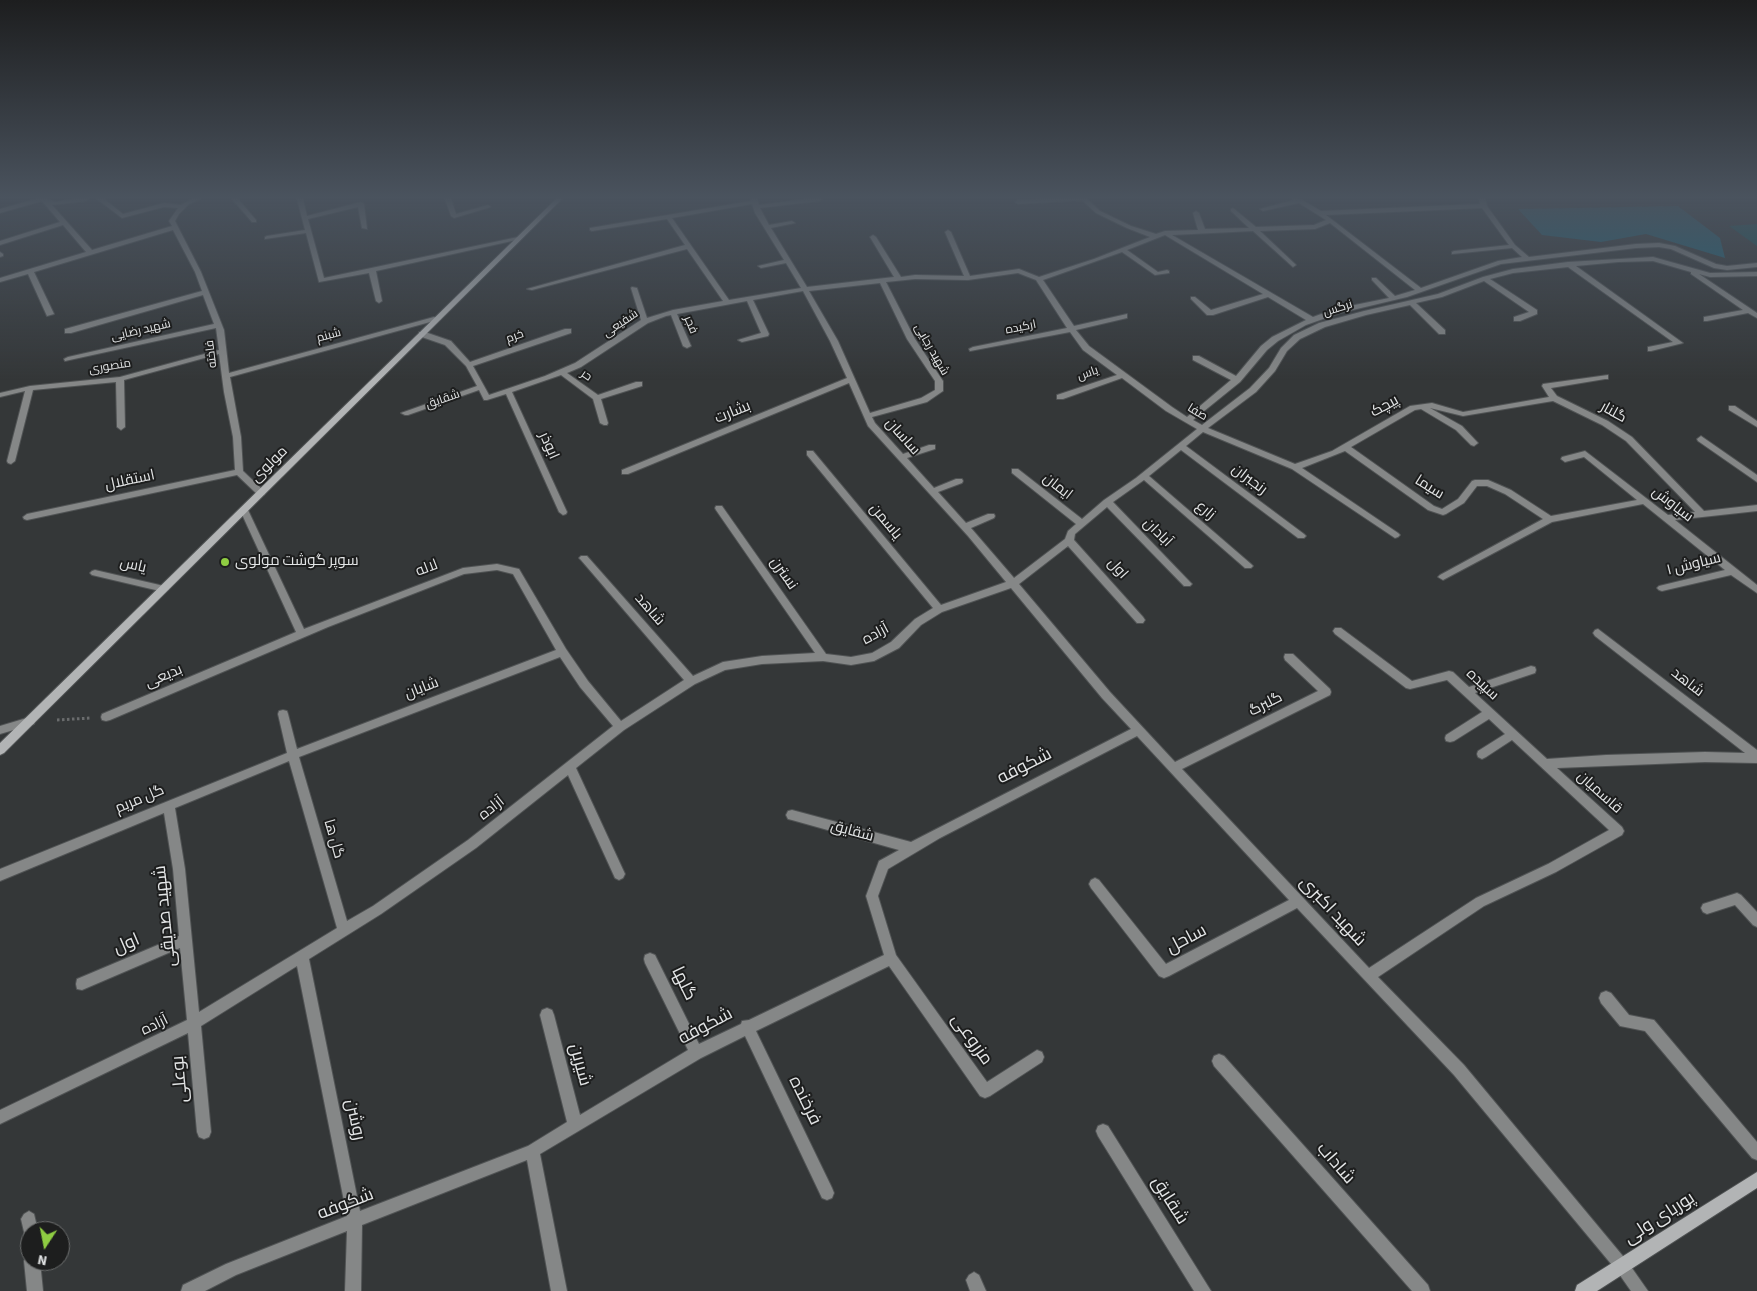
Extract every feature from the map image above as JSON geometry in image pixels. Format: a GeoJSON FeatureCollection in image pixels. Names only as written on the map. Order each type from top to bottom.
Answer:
{"type":"FeatureCollection","features":[{"type":"Feature","properties":{"kind":"main road","name":"مولوی"},"geometry":{"type":"LineString","coordinates":[[0,750],[498,259]]}},
{"type":"Feature","properties":{"kind":"main road","name":"پوریای ولی"},"geometry":{"type":"LineString","coordinates":[[1583,1291],[1757,1179]]}},
{"type":"Feature","properties":{"kind":"street"},"geometry":{"type":"LineString","coordinates":[[0,280],[70,259]]}},
{"type":"Feature","properties":{"kind":"street","name":"فاخته"},"geometry":{"type":"LineString","coordinates":[[190,259],[218,325],[237,437],[239,472]]}},
{"type":"Feature","properties":{"kind":"street"},"geometry":{"type":"LineString","coordinates":[[315,259],[321,281],[419,259]]}},
{"type":"Feature","properties":{"kind":"street"},"geometry":{"type":"LineString","coordinates":[[530,289],[640,259]]}},
{"type":"Feature","properties":{"kind":"street"},"geometry":{"type":"LineString","coordinates":[[698,259],[727,302]]}},
{"type":"Feature","properties":{"kind":"street"},"geometry":{"type":"LineString","coordinates":[[888,259],[899,278]]}},
{"type":"Feature","properties":{"kind":"street"},"geometry":{"type":"LineString","coordinates":[[960,259],[968,278]]}},
{"type":"Feature","properties":{"kind":"street"},"geometry":{"type":"LineString","coordinates":[[1038,279],[1096,259]]}},
{"type":"Feature","properties":{"kind":"street"},"geometry":{"type":"LineString","coordinates":[[1136,259],[1157,274],[1167,272]]}},
{"type":"Feature","properties":{"kind":"street"},"geometry":{"type":"LineString","coordinates":[[1210,259],[1312,320]]}},
{"type":"Feature","properties":{"kind":"street"},"geometry":{"type":"LineString","coordinates":[[1287,259],[1293,265]]}},
{"type":"Feature","properties":{"kind":"street"},"geometry":{"type":"LineString","coordinates":[[1380,259],[1420,291]]}},
{"type":"Feature","properties":{"kind":"street","name":"نرگس"},"geometry":{"type":"LineString","coordinates":[[1188,420],[1237,380],[1264,348],[1275,339],[1312,320],[1338,311],[1420,291],[1500,262],[1526,259]]}},
{"type":"Feature","properties":{"kind":"street","name":"نرگس"},"geometry":{"type":"LineString","coordinates":[[1699,259],[1714,266],[1727,268],[1757,265]]}},
{"type":"Feature","properties":{"kind":"street","name":"نرگس"},"geometry":{"type":"LineString","coordinates":[[1014,583],[1069,541],[1071,533],[1107,502],[1144,476],[1253,390],[1272,369],[1284,350],[1297,337],[1322,325],[1364,313],[1440,296],[1485,278],[1513,270],[1618,260],[1653,260],[1710,275],[1755,276]]}},
{"type":"Feature","properties":{"kind":"street"},"geometry":{"type":"LineString","coordinates":[[761,266],[788,261]]}},
{"type":"Feature","properties":{"kind":"street","name":"ساسان"},"geometry":{"type":"LineString","coordinates":[[788,261],[834,341],[871,424],[1014,583]]}},
{"type":"Feature","properties":{"kind":"street"},"geometry":{"type":"LineString","coordinates":[[1568,264],[1679,343],[1651,349]]}},
{"type":"Feature","properties":{"kind":"street"},"geometry":{"type":"LineString","coordinates":[[1686,268],[1754,314]]}},
{"type":"Feature","properties":{"kind":"street"},"geometry":{"type":"LineString","coordinates":[[372,270],[379,301]]}},
{"type":"Feature","properties":{"kind":"street","name":"شفیعی"},"geometry":{"type":"LineString","coordinates":[[487,398],[578,365],[645,321],[673,312],[805,289],[899,278],[968,278],[1019,270],[1038,279]]}},
{"type":"Feature","properties":{"kind":"street"},"geometry":{"type":"LineString","coordinates":[[30,271],[50,314]]}},
{"type":"Feature","properties":{"kind":"street"},"geometry":{"type":"LineString","coordinates":[[1485,278],[1534,312],[1517,319]]}},
{"type":"Feature","properties":{"kind":"street","name":"صفا"},"geometry":{"type":"LineString","coordinates":[[1038,279],[1086,348],[1202,429],[1295,467],[1395,535]]}},
{"type":"Feature","properties":{"kind":"street"},"geometry":{"type":"LineString","coordinates":[[1374,279],[1394,298]]}},
{"type":"Feature","properties":{"kind":"street","name":"شهید رجایی"},"geometry":{"type":"LineString","coordinates":[[868,416],[924,400],[939,391],[939,381],[911,339],[882,280]]}},
{"type":"Feature","properties":{"kind":"street"},"geometry":{"type":"LineString","coordinates":[[634,288],[645,321]]}},
{"type":"Feature","properties":{"kind":"street"},"geometry":{"type":"LineString","coordinates":[[68,331],[205,292]]}},
{"type":"Feature","properties":{"kind":"street"},"geometry":{"type":"LineString","coordinates":[[1193,298],[1210,313],[1269,294]]}},
{"type":"Feature","properties":{"kind":"street"},"geometry":{"type":"LineString","coordinates":[[742,340],[765,334],[749,299]]}},
{"type":"Feature","properties":{"kind":"street"},"geometry":{"type":"LineString","coordinates":[[1412,303],[1442,332]]}},
{"type":"Feature","properties":{"kind":"street","name":"فجر"},"geometry":{"type":"LineString","coordinates":[[673,312],[687,346]]}},
{"type":"Feature","properties":{"kind":"street"},"geometry":{"type":"LineString","coordinates":[[1707,319],[1754,314]]}},
{"type":"Feature","properties":{"kind":"street","name":"ارکیده"},"geometry":{"type":"LineString","coordinates":[[974,348],[1072,329],[1124,316]]}},
{"type":"Feature","properties":{"kind":"street","name":"شبنم"},"geometry":{"type":"LineString","coordinates":[[226,376],[437,318]]}},
{"type":"Feature","properties":{"kind":"street","name":"شهید رضایی"},"geometry":{"type":"LineString","coordinates":[[68,359],[218,325]]}},
{"type":"Feature","properties":{"kind":"street","name":"خرم"},"geometry":{"type":"LineString","coordinates":[[469,365],[568,331]]}},
{"type":"Feature","properties":{"kind":"street","name":"شقایق"},"geometry":{"type":"LineString","coordinates":[[422,334],[448,342],[469,365],[487,398]]}},
{"type":"Feature","properties":{"kind":"street","name":"منصوری"},"geometry":{"type":"LineString","coordinates":[[0,396],[30,388],[120,379],[222,351]]}},
{"type":"Feature","properties":{"kind":"street"},"geometry":{"type":"LineString","coordinates":[[1196,358],[1237,380]]}},
{"type":"Feature","properties":{"kind":"street","name":"حر"},"geometry":{"type":"LineString","coordinates":[[561,372],[597,398],[604,423]]}},
{"type":"Feature","properties":{"kind":"street","name":"یاس"},"geometry":{"type":"LineString","coordinates":[[1060,397],[1124,375]]}},
{"type":"Feature","properties":{"kind":"street","name":"گلنار"},"geometry":{"type":"LineString","coordinates":[[1605,377],[1546,386],[1554,398],[1629,439],[1703,514]]}},
{"type":"Feature","properties":{"kind":"street"},"geometry":{"type":"LineString","coordinates":[[120,379],[122,428]]}},
{"type":"Feature","properties":{"kind":"street","name":"بشارت"},"geometry":{"type":"LineString","coordinates":[[625,472],[851,380]]}},
{"type":"Feature","properties":{"kind":"street","name":"حر"},"geometry":{"type":"LineString","coordinates":[[597,398],[639,384]]}},
{"type":"Feature","properties":{"kind":"street","name":"شقایق"},"geometry":{"type":"LineString","coordinates":[[405,413],[481,387]]}},
{"type":"Feature","properties":{"kind":"street"},"geometry":{"type":"LineString","coordinates":[[10,461],[30,388]]}},
{"type":"Feature","properties":{"kind":"street","name":"ابوذر"},"geometry":{"type":"LineString","coordinates":[[508,390],[563,512]]}},
{"type":"Feature","properties":{"kind":"street","name":"پیچک"},"geometry":{"type":"LineString","coordinates":[[1295,467],[1345,447],[1413,408],[1420,406],[1432,405],[1463,414],[1554,398]]}},
{"type":"Feature","properties":{"kind":"street"},"geometry":{"type":"LineString","coordinates":[[1420,406],[1459,428],[1474,443]]}},
{"type":"Feature","properties":{"kind":"street"},"geometry":{"type":"LineString","coordinates":[[1732,408],[1757,425]]}},
{"type":"Feature","properties":{"kind":"street"},"geometry":{"type":"LineString","coordinates":[[1701,439],[1757,479]]}},
{"type":"Feature","properties":{"kind":"street","name":"رنجبران"},"geometry":{"type":"LineString","coordinates":[[1181,446],[1301,536]]}},
{"type":"Feature","properties":{"kind":"street","name":"سیما"},"geometry":{"type":"LineString","coordinates":[[1345,447],[1431,508],[1443,512],[1461,501],[1475,483],[1488,483],[1508,492],[1550,519]]}},
{"type":"Feature","properties":{"kind":"street"},"geometry":{"type":"LineString","coordinates":[[902,457],[932,448]]}},
{"type":"Feature","properties":{"kind":"street","name":"یاسمن"},"geometry":{"type":"LineString","coordinates":[[810,453],[939,609]]}},
{"type":"Feature","properties":{"kind":"street","name":"سیاوش"},"geometry":{"type":"LineString","coordinates":[[1565,459],[1585,454],[1757,590]]}},
{"type":"Feature","properties":{"kind":"street","name":"ایمان"},"geometry":{"type":"LineString","coordinates":[[1015,471],[1082,524]]}},
{"type":"Feature","properties":{"kind":"street"},"geometry":{"type":"LineString","coordinates":[[239,472],[261,493]]}},
{"type":"Feature","properties":{"kind":"street","name":"استقلال"},"geometry":{"type":"LineString","coordinates":[[27,517],[239,472]]}},
{"type":"Feature","properties":{"kind":"street","name":"زارع"},"geometry":{"type":"LineString","coordinates":[[1144,476],[1248,566]]}},
{"type":"Feature","properties":{"kind":"street"},"geometry":{"type":"LineString","coordinates":[[933,491],[959,481]]}},
{"type":"Feature","properties":{"kind":"street"},"geometry":{"type":"LineString","coordinates":[[1443,576],[1550,519],[1645,500]]}},
{"type":"Feature","properties":{"kind":"street","name":"آبادان"},"geometry":{"type":"LineString","coordinates":[[1107,502],[1187,584]]}},
{"type":"Feature","properties":{"kind":"street","name":"نسترن"},"geometry":{"type":"LineString","coordinates":[[720,508],[823,657]]}},
{"type":"Feature","properties":{"kind":"street"},"geometry":{"type":"LineString","coordinates":[[1667,518],[1757,508]]}},
{"type":"Feature","properties":{"kind":"street"},"geometry":{"type":"LineString","coordinates":[[244,510],[302,634]]}},
{"type":"Feature","properties":{"kind":"street"},"geometry":{"type":"LineString","coordinates":[[965,527],[991,516]]}},
{"type":"Feature","properties":{"kind":"street","name":"اول"},"geometry":{"type":"LineString","coordinates":[[1069,541],[1140,620]]}},
{"type":"Feature","properties":{"kind":"street","name":"شاهد"},"geometry":{"type":"LineString","coordinates":[[584,558],[691,681]]}},
{"type":"Feature","properties":{"kind":"street","name":"لاله"},"geometry":{"type":"LineString","coordinates":[[302,634],[463,571],[497,566],[516,570],[562,652],[584,684],[620,727]]}},
{"type":"Feature","properties":{"kind":"street","name":"سیاوش ۱"},"geometry":{"type":"LineString","coordinates":[[1662,588],[1733,571]]}},
{"type":"Feature","properties":{"kind":"street","name":"یاس"},"geometry":{"type":"LineString","coordinates":[[95,573],[164,589]]}},
{"type":"Feature","properties":{"kind":"street","name":"آزاده"},"geometry":{"type":"LineString","coordinates":[[0,1117],[194,1023],[344,931],[472,844],[620,727],[691,681],[723,666],[762,660],[823,657],[850,661],[874,657],[896,645],[918,622],[939,609],[1014,583]]}},
{"type":"Feature","properties":{"kind":"street","name":"شهید اکبری"},"geometry":{"type":"LineString","coordinates":[[1014,583],[1106,695],[1368,976],[1459,1070],[1622,1266],[1640,1291]]}},
{"type":"Feature","properties":{"kind":"street","name":"سپیده"},"geometry":{"type":"LineString","coordinates":[[1338,630],[1410,685],[1450,676],[1545,764]]}},
{"type":"Feature","properties":{"kind":"street","name":"شاهد"},"geometry":{"type":"LineString","coordinates":[[1598,633],[1757,757]]}},
{"type":"Feature","properties":{"kind":"street","name":"بدیعی"},"geometry":{"type":"LineString","coordinates":[[106,717],[302,634]]}},
{"type":"Feature","properties":{"kind":"street","name":"شایان"},"geometry":{"type":"LineString","coordinates":[[293,755],[562,652]]}},
{"type":"Feature","properties":{"kind":"street","name":"گلبرگ"},"geometry":{"type":"LineString","coordinates":[[1174,768],[1326,692],[1289,656]]}},
{"type":"Feature","properties":{"kind":"street"},"geometry":{"type":"LineString","coordinates":[[1466,692],[1531,670]]}},
{"type":"Feature","properties":{"kind":"street"},"geometry":{"type":"LineString","coordinates":[[1450,738],[1489,713]]}},
{"type":"Feature","properties":{"kind":"street","name":"گل ها"},"geometry":{"type":"LineString","coordinates":[[283,714],[344,931]]}},
{"type":"Feature","properties":{"kind":"street"},"geometry":{"type":"LineString","coordinates":[[0,730],[30,721]]}},
{"type":"Feature","properties":{"kind":"street","name":"شکوفه"},"geometry":{"type":"LineString","coordinates":[[189,1291],[231,1269],[532,1151],[696,1053],[747,1026],[891,958],[872,896],[883,865],[1138,730]]}},
{"type":"Feature","properties":{"kind":"street"},"geometry":{"type":"LineString","coordinates":[[1482,754],[1512,734]]}},
{"type":"Feature","properties":{"kind":"street","name":"گل مریم"},"geometry":{"type":"LineString","coordinates":[[0,875],[293,755]]}},
{"type":"Feature","properties":{"kind":"street","name":"قاسمیان"},"geometry":{"type":"LineString","coordinates":[[1545,764],[1606,760],[1757,757]]}},
{"type":"Feature","properties":{"kind":"street","name":"قاسمیان"},"geometry":{"type":"LineString","coordinates":[[1368,976],[1480,902],[1552,868],[1618,831],[1545,764]]}},
{"type":"Feature","properties":{"kind":"street"},"geometry":{"type":"LineString","coordinates":[[570,767],[619,874]]}},
{"type":"Feature","properties":{"kind":"street","name":"شهید صدیقی"},"geometry":{"type":"LineString","coordinates":[[169,805],[179,869],[194,1023]]}},
{"type":"Feature","properties":{"kind":"street","name":"شقایق"},"geometry":{"type":"LineString","coordinates":[[792,815],[912,848]]}},
{"type":"Feature","properties":{"kind":"street","name":"ساحل"},"geometry":{"type":"LineString","coordinates":[[1095,884],[1164,972],[1298,901]]}},
{"type":"Feature","properties":{"kind":"street"},"geometry":{"type":"LineString","coordinates":[[1707,908],[1737,899],[1757,921]]}},
{"type":"Feature","properties":{"kind":"street","name":"اول"},"geometry":{"type":"LineString","coordinates":[[82,984],[186,938]]}},
{"type":"Feature","properties":{"kind":"street","name":"روشن"},"geometry":{"type":"LineString","coordinates":[[302,957],[356,1221],[352,1291]]}},
{"type":"Feature","properties":{"kind":"street","name":"مزروعی"},"geometry":{"type":"LineString","coordinates":[[891,958],[984,1091],[1037,1057]]}},
{"type":"Feature","properties":{"kind":"street","name":"گلها"},"geometry":{"type":"LineString","coordinates":[[650,959],[696,1053]]}},
{"type":"Feature","properties":{"kind":"street"},"geometry":{"type":"LineString","coordinates":[[1606,998],[1625,1021],[1649,1026],[1757,1153]]}},
{"type":"Feature","properties":{"kind":"street","name":"شیرین"},"geometry":{"type":"LineString","coordinates":[[547,1015],[576,1124]]}},
{"type":"Feature","properties":{"kind":"street","name":"بوعلی"},"geometry":{"type":"LineString","coordinates":[[194,1023],[204,1132]]}},
{"type":"Feature","properties":{"kind":"street","name":"فرخنده"},"geometry":{"type":"LineString","coordinates":[[747,1026],[827,1193]]}},
{"type":"Feature","properties":{"kind":"street","name":"شاداب"},"geometry":{"type":"LineString","coordinates":[[1219,1061],[1422,1291]]}},
{"type":"Feature","properties":{"kind":"street","name":"شقایق"},"geometry":{"type":"LineString","coordinates":[[1103,1131],[1202,1291]]}},
{"type":"Feature","properties":{"kind":"street"},"geometry":{"type":"LineString","coordinates":[[532,1151],[559,1291]]}},
{"type":"Feature","properties":{"kind":"street"},"geometry":{"type":"LineString","coordinates":[[33,1271],[34,1291]]}},
{"type":"Feature","properties":{"kind":"path"},"geometry":{"type":"LineString","coordinates":[[30,721],[106,717]]}},
{"type":"Feature","properties":{"kind":"place","name":"سوپر گوشت مولوی"},"geometry":{"type":"Point","coordinates":[225,562]}}]}
